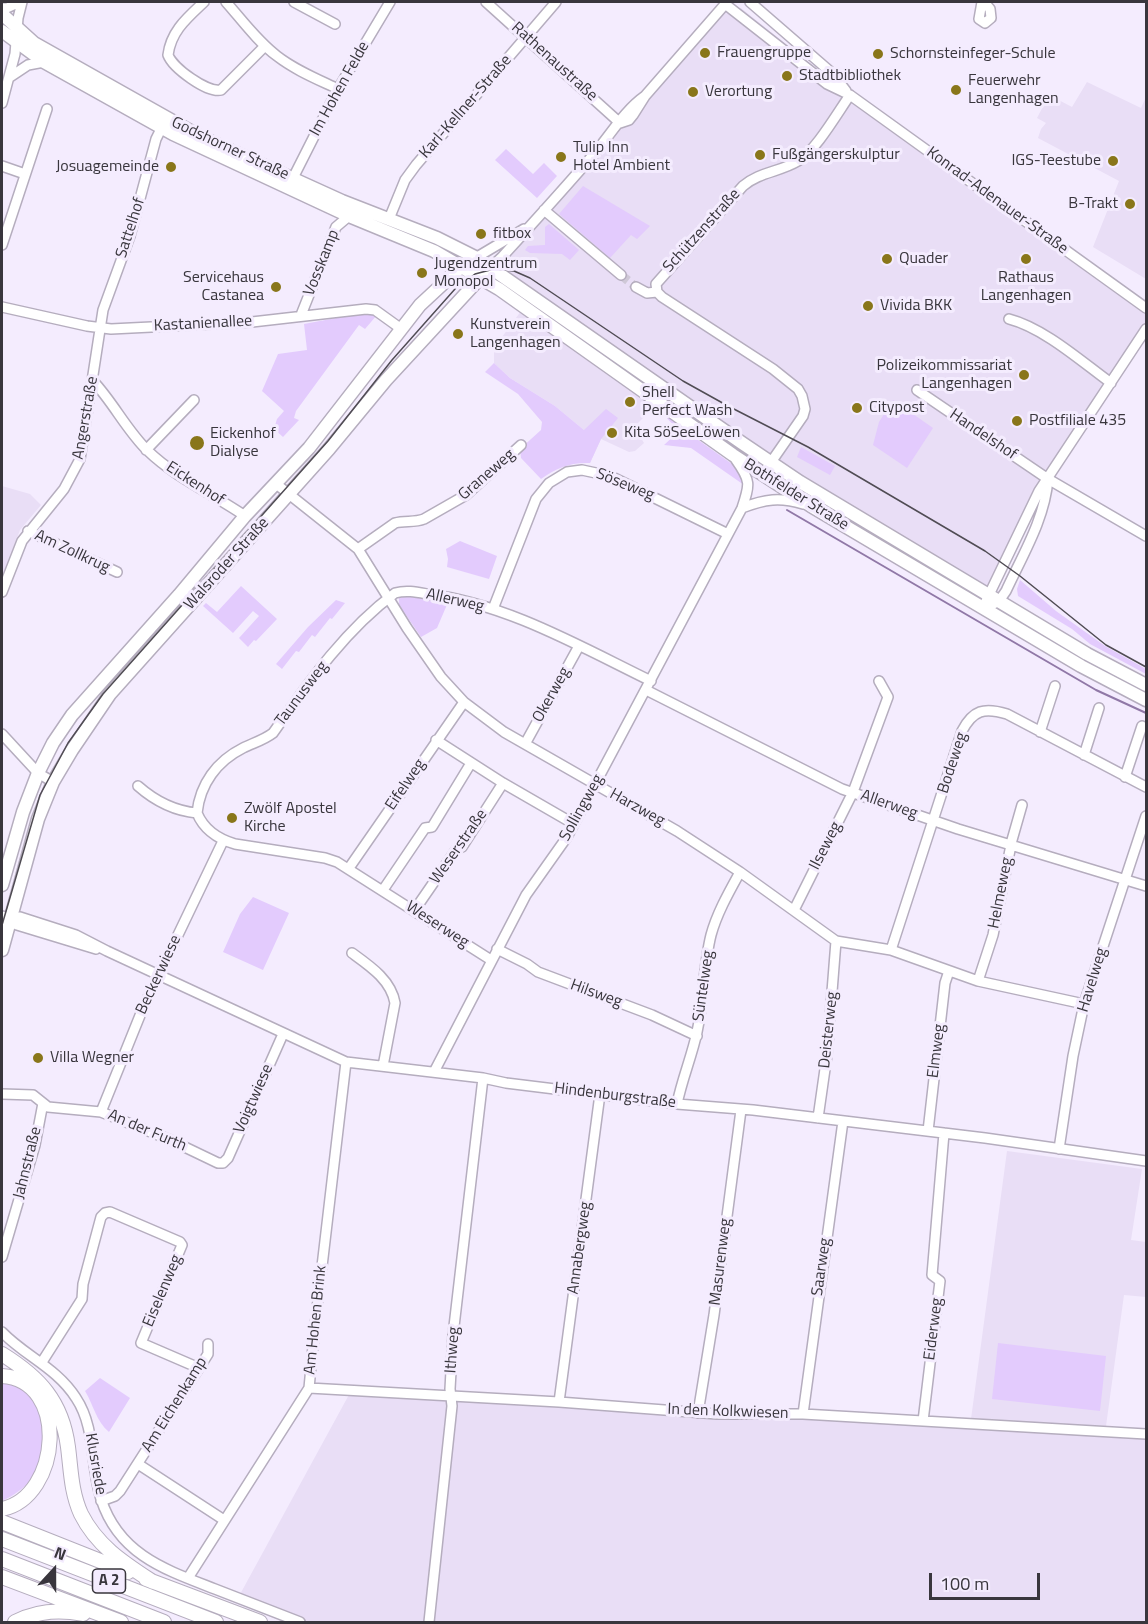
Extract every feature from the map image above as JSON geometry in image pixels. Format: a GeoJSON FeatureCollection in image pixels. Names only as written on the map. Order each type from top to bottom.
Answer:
{"type":"FeatureCollection","features":[{"type":"Feature","properties":{"kind":"highway"},"geometry":{"type":"LineString","coordinates":[[2,1354],[32,1375],[56,1405],[66,1433],[72,1488],[78,1507],[88,1525],[107,1549],[153,1581]]}},
{"type":"Feature","properties":{"kind":"highway"},"geometry":{"type":"LineString","coordinates":[[2,1376],[19,1380],[36,1392],[46,1410],[49,1434],[46,1460],[35,1486],[17,1503],[2,1509]]}},
{"type":"Feature","properties":{"kind":"highway"},"geometry":{"type":"LineString","coordinates":[[2,1522],[260,1623]]}},
{"type":"Feature","properties":{"kind":"highway","name":"A 2"},"geometry":{"type":"LineString","coordinates":[[2,1539],[216,1623]]}},
{"type":"Feature","properties":{"kind":"highway","name":"A 2"},"geometry":{"type":"LineString","coordinates":[[2,1559],[164,1623]]}},
{"type":"Feature","properties":{"kind":"highway"},"geometry":{"type":"LineString","coordinates":[[2,1576],[121,1623]]}},
{"type":"Feature","properties":{"kind":"highway"},"geometry":{"type":"LineString","coordinates":[[15,1623],[35,1614],[61,1611],[79,1613],[114,1623]]}},
{"type":"Feature","properties":{"kind":"main road","name":"Godshorner Straße"},"geometry":{"type":"LineString","coordinates":[[2,14],[34,44],[201,137],[342,201],[436,238],[475,257]]}},
{"type":"Feature","properties":{"kind":"main road","name":"Godshorner Straße"},"geometry":{"type":"LineString","coordinates":[[2,31],[44,62],[162,128],[349,216],[434,251],[462,266]]}},
{"type":"Feature","properties":{"kind":"main road","name":"Bothfelder Straße"},"geometry":{"type":"LineString","coordinates":[[475,257],[770,462],[851,514],[1087,654],[1146,685]]}},
{"type":"Feature","properties":{"kind":"main road","name":"Bothfelder Straße"},"geometry":{"type":"LineString","coordinates":[[462,266],[762,475],[984,609],[1146,700]]}},
{"type":"Feature","properties":{"kind":"main road","name":"Walsroder Straße"},"geometry":{"type":"LineString","coordinates":[[2,885],[38,773],[53,743],[78,707],[179,595],[274,483],[323,431],[400,328],[432,292],[462,266]]}},
{"type":"Feature","properties":{"kind":"main road","name":"Walsroder Straße"},"geometry":{"type":"LineString","coordinates":[[2,950],[6,918],[38,819],[53,782],[111,694],[288,495],[386,380],[481,278]]}},
{"type":"Feature","properties":{"kind":"street"},"geometry":{"type":"LineString","coordinates":[[2,8],[21,2]]}},
{"type":"Feature","properties":{"kind":"street"},"geometry":{"type":"LineString","coordinates":[[2,103],[15,54],[21,2]]}},
{"type":"Feature","properties":{"kind":"street"},"geometry":{"type":"LineString","coordinates":[[204,2],[174,33],[168,55],[175,67],[210,90],[217,91],[226,87],[265,46]]}},
{"type":"Feature","properties":{"kind":"street"},"geometry":{"type":"LineString","coordinates":[[226,2],[265,46],[292,67],[338,89]]}},
{"type":"Feature","properties":{"kind":"street"},"geometry":{"type":"LineString","coordinates":[[294,2],[335,24]]}},
{"type":"Feature","properties":{"kind":"street","name":"Im Hohen Felde"},"geometry":{"type":"LineString","coordinates":[[293,178],[338,89],[390,2]]}},
{"type":"Feature","properties":{"kind":"street","name":"Rathenaustraße"},"geometry":{"type":"LineString","coordinates":[[486,2],[620,123]]}},
{"type":"Feature","properties":{"kind":"street","name":"Karl-Kellner-Straße"},"geometry":{"type":"LineString","coordinates":[[389,219],[405,180],[416,165],[556,2]]}},
{"type":"Feature","properties":{"kind":"street","name":"Konrad-Adenauer-Straße"},"geometry":{"type":"LineString","coordinates":[[750,2],[833,74],[849,94]]}},
{"type":"Feature","properties":{"kind":"street","name":"Konrad-Adenauer-Straße"},"geometry":{"type":"LineString","coordinates":[[726,3],[827,84],[849,94],[1146,308]]}},
{"type":"Feature","properties":{"kind":"street","name":"Walsroder Straße"},"geometry":{"type":"LineString","coordinates":[[481,278],[531,225],[620,123],[629,120],[645,96],[726,3]]}},
{"type":"Feature","properties":{"kind":"street"},"geometry":{"type":"LineString","coordinates":[[10,77],[28,64],[44,62]]}},
{"type":"Feature","properties":{"kind":"street","name":"Schützenstraße"},"geometry":{"type":"LineString","coordinates":[[762,475],[803,416],[805,404],[798,389],[773,369],[662,297],[655,288],[657,280],[743,186],[758,176],[790,165],[806,156],[849,94]]}},
{"type":"Feature","properties":{"kind":"street"},"geometry":{"type":"LineString","coordinates":[[2,245],[47,109]]}},
{"type":"Feature","properties":{"kind":"street","name":"Sattelhof"},"geometry":{"type":"LineString","coordinates":[[100,329],[107,295],[130,236],[156,139],[162,128]]}},
{"type":"Feature","properties":{"kind":"street"},"geometry":{"type":"LineString","coordinates":[[2,166],[25,174]]}},
{"type":"Feature","properties":{"kind":"street"},"geometry":{"type":"LineString","coordinates":[[544,210],[621,275]]}},
{"type":"Feature","properties":{"kind":"street","name":"Vosskamp"},"geometry":{"type":"LineString","coordinates":[[301,315],[336,226],[349,216]]}},
{"type":"Feature","properties":{"kind":"street","name":"Walsroder Straße"},"geometry":{"type":"LineString","coordinates":[[462,266],[531,225]]}},
{"type":"Feature","properties":{"kind":"street"},"geometry":{"type":"LineString","coordinates":[[636,287],[646,293],[657,292]]}},
{"type":"Feature","properties":{"kind":"street","name":"Kastanienallee"},"geometry":{"type":"LineString","coordinates":[[2,307],[100,329],[252,322],[372,309],[400,328]]}},
{"type":"Feature","properties":{"kind":"street"},"geometry":{"type":"LineString","coordinates":[[1010,319],[1025,323],[1039,331],[1111,383]]}},
{"type":"Feature","properties":{"kind":"street","name":"Angerstraße"},"geometry":{"type":"LineString","coordinates":[[2,592],[15,554],[28,531],[57,498],[75,471],[82,451],[100,329]]}},
{"type":"Feature","properties":{"kind":"street"},"geometry":{"type":"LineString","coordinates":[[984,609],[993,598],[1039,491],[1146,329]]}},
{"type":"Feature","properties":{"kind":"street","name":"Eickenhof"},"geometry":{"type":"LineString","coordinates":[[93,381],[107,395],[146,450],[192,484],[245,516]]}},
{"type":"Feature","properties":{"kind":"street","name":"Handelshof"},"geometry":{"type":"LineString","coordinates":[[916,390],[1048,479],[1146,536]]}},
{"type":"Feature","properties":{"kind":"street","name":"Eickenhof"},"geometry":{"type":"LineString","coordinates":[[146,450],[194,400]]}},
{"type":"Feature","properties":{"kind":"street","name":"Graneweg"},"geometry":{"type":"LineString","coordinates":[[358,549],[395,523],[402,520],[417,522],[466,495],[521,445]]}},
{"type":"Feature","properties":{"kind":"street","name":"Sollingweg"},"geometry":{"type":"LineString","coordinates":[[434,1072],[526,895],[550,863],[574,824],[742,508],[748,490],[748,477],[733,455]]}},
{"type":"Feature","properties":{"kind":"street","name":"Söseweg"},"geometry":{"type":"LineString","coordinates":[[493,609],[536,499],[549,483],[567,472],[582,470],[610,476],[728,534]]}},
{"type":"Feature","properties":{"kind":"street"},"geometry":{"type":"LineString","coordinates":[[993,598],[1006,591],[1028,544],[1044,506],[1048,479]]}},
{"type":"Feature","properties":{"kind":"street","name":"Harzweg"},"geometry":{"type":"LineString","coordinates":[[274,483],[358,549],[428,660],[464,702],[485,719],[677,831],[740,872],[836,941],[891,950],[978,981],[1084,1004]]}},
{"type":"Feature","properties":{"kind":"street"},"geometry":{"type":"LineString","coordinates":[[742,508],[762,500],[777,498],[811,506]]}},
{"type":"Feature","properties":{"kind":"street","name":"Am Zollkrug"},"geometry":{"type":"LineString","coordinates":[[28,531],[117,572]]}},
{"type":"Feature","properties":{"kind":"street"},"geometry":{"type":"LineString","coordinates":[[1014,546],[1028,544]]}},
{"type":"Feature","properties":{"kind":"street","name":"Allerweg"},"geometry":{"type":"LineString","coordinates":[[389,598],[395,593],[404,591],[448,596],[493,609],[579,646],[829,784],[1011,845],[1146,886]]}},
{"type":"Feature","properties":{"kind":"street","name":"Taunusweg"},"geometry":{"type":"LineString","coordinates":[[198,813],[199,798],[206,783],[221,763],[230,755],[273,733],[340,644],[389,598]]}},
{"type":"Feature","properties":{"kind":"street","name":"Okerweg"},"geometry":{"type":"LineString","coordinates":[[525,744],[579,646]]}},
{"type":"Feature","properties":{"kind":"street","name":"Ilseweg"},"geometry":{"type":"LineString","coordinates":[[794,910],[853,792],[888,697],[879,681]]}},
{"type":"Feature","properties":{"kind":"street"},"geometry":{"type":"LineString","coordinates":[[1040,732],[1055,686]]}},
{"type":"Feature","properties":{"kind":"street","name":"Eifelweg"},"geometry":{"type":"LineString","coordinates":[[349,868],[464,702]]}},
{"type":"Feature","properties":{"kind":"street"},"geometry":{"type":"LineString","coordinates":[[1083,755],[1099,708]]}},
{"type":"Feature","properties":{"kind":"street","name":"Bodeweg"},"geometry":{"type":"LineString","coordinates":[[891,950],[962,731],[968,720],[976,713],[996,711],[1146,787]]}},
{"type":"Feature","properties":{"kind":"street"},"geometry":{"type":"LineString","coordinates":[[1125,777],[1142,726]]}},
{"type":"Feature","properties":{"kind":"street"},"geometry":{"type":"LineString","coordinates":[[2,734],[38,773],[53,782]]}},
{"type":"Feature","properties":{"kind":"street"},"geometry":{"type":"LineString","coordinates":[[436,741],[574,824]]}},
{"type":"Feature","properties":{"kind":"street"},"geometry":{"type":"LineString","coordinates":[[383,890],[425,828],[432,827],[471,763]]}},
{"type":"Feature","properties":{"kind":"street","name":"Weserstraße"},"geometry":{"type":"LineString","coordinates":[[414,910],[456,850],[462,847],[503,783]]}},
{"type":"Feature","properties":{"kind":"street"},"geometry":{"type":"LineString","coordinates":[[138,786],[168,806],[184,812],[198,813]]}},
{"type":"Feature","properties":{"kind":"street","name":"Helmeweg"},"geometry":{"type":"LineString","coordinates":[[978,981],[993,934],[1011,845],[1022,805]]}},
{"type":"Feature","properties":{"kind":"street","name":"Weserweg"},"geometry":{"type":"LineString","coordinates":[[198,813],[201,823],[223,841],[325,858],[349,868],[491,960]]}},
{"type":"Feature","properties":{"kind":"street","name":"Havelweg"},"geometry":{"type":"LineString","coordinates":[[1059,1149],[1072,1056],[1084,1004],[1146,816]]}},
{"type":"Feature","properties":{"kind":"street","name":"Beckerwiese"},"geometry":{"type":"LineString","coordinates":[[101,1112],[130,1036],[223,841]]}},
{"type":"Feature","properties":{"kind":"street","name":"Süntelweg"},"geometry":{"type":"LineString","coordinates":[[677,1104],[697,1036],[711,935],[716,918],[740,872]]}},
{"type":"Feature","properties":{"kind":"street","name":"Hindenburgstraße"},"geometry":{"type":"LineString","coordinates":[[6,918],[20,917],[70,932],[346,1062],[677,1104],[753,1110],[928,1131],[1146,1161]]}},
{"type":"Feature","properties":{"kind":"street","name":"Deisterweg"},"geometry":{"type":"LineString","coordinates":[[818,1118],[827,1055],[836,941]]}},
{"type":"Feature","properties":{"kind":"street","name":"Hilsweg"},"geometry":{"type":"LineString","coordinates":[[497,949],[538,972],[652,1015],[697,1036]]}},
{"type":"Feature","properties":{"kind":"street"},"geometry":{"type":"LineString","coordinates":[[352,953],[380,975],[394,997],[395,1003],[382,1066]]}},
{"type":"Feature","properties":{"kind":"street","name":"Elmweg"},"geometry":{"type":"LineString","coordinates":[[928,1131],[944,995],[949,971]]}},
{"type":"Feature","properties":{"kind":"street","name":"Voigtwiese"},"geometry":{"type":"LineString","coordinates":[[223,1163],[228,1158],[283,1034]]}},
{"type":"Feature","properties":{"kind":"street","name":"Am Hohen Brink"},"geometry":{"type":"LineString","coordinates":[[188,1578],[309,1388],[346,1062]]}},
{"type":"Feature","properties":{"kind":"street","name":"Ithweg"},"geometry":{"type":"LineString","coordinates":[[429,1623],[452,1406],[453,1335],[483,1078]]}},
{"type":"Feature","properties":{"kind":"street","name":"An der Furth"},"geometry":{"type":"LineString","coordinates":[[2,1094],[37,1096],[48,1107],[101,1112],[168,1139],[218,1163],[223,1163]]}},
{"type":"Feature","properties":{"kind":"street","name":"Annabergweg"},"geometry":{"type":"LineString","coordinates":[[559,1402],[600,1094]]}},
{"type":"Feature","properties":{"kind":"street","name":"Jahnstraße"},"geometry":{"type":"LineString","coordinates":[[2,1257],[35,1145],[43,1103]]}},
{"type":"Feature","properties":{"kind":"street","name":"Masurenweg"},"geometry":{"type":"LineString","coordinates":[[698,1413],[714,1315],[741,1110]]}},
{"type":"Feature","properties":{"kind":"street","name":"Saarweg"},"geometry":{"type":"LineString","coordinates":[[803,1414],[843,1121]]}},
{"type":"Feature","properties":{"kind":"street","name":"Eiderweg"},"geometry":{"type":"LineString","coordinates":[[923,1421],[940,1281],[932,1275],[944,1133]]}},
{"type":"Feature","properties":{"kind":"street","name":"Eiselenweg"},"geometry":{"type":"LineString","coordinates":[[42,1362],[82,1299],[83,1284],[102,1217],[105,1213],[110,1212],[180,1242],[182,1245],[141,1342],[199,1368]]}},
{"type":"Feature","properties":{"kind":"street","name":"Klusriede"},"geometry":{"type":"LineString","coordinates":[[2,1332],[63,1380],[77,1399],[90,1432],[94,1472],[101,1502],[121,1537],[153,1564],[300,1623]]}},
{"type":"Feature","properties":{"kind":"street","name":"Am Eichenkamp"},"geometry":{"type":"LineString","coordinates":[[101,1502],[120,1491],[208,1354],[208,1344]]}},
{"type":"Feature","properties":{"kind":"street","name":"In den Kolkwiesen"},"geometry":{"type":"LineString","coordinates":[[309,1388],[559,1402],[698,1413],[803,1414],[1146,1434]]}},
{"type":"Feature","properties":{"kind":"street","name":"Am Eichenkamp"},"geometry":{"type":"LineString","coordinates":[[138,1464],[224,1520]]}},
{"type":"Feature","properties":{"kind":"shaded area"},"geometry":{"type":"Polygon","coordinates":[[[725,4],[736,13],[741,8],[847,93],[1146,308],[1146,329],[1048,479],[988,594],[851,514],[491,267],[725,4]]]}},
{"type":"Feature","properties":{"kind":"shaded area"},"geometry":{"type":"Polygon","coordinates":[[[1087,82],[1141,108],[1146,97],[1146,279],[1093,247],[1119,181],[1038,138],[1046,123],[1037,118],[1049,95],[1072,107],[1087,82]]]}},
{"type":"Feature","properties":{"kind":"shaded area"},"geometry":{"type":"Polygon","coordinates":[[[506,149],[533,174],[544,163],[557,176],[537,198],[495,160],[506,149]]]}},
{"type":"Feature","properties":{"kind":"shaded area"},"geometry":{"type":"Polygon","coordinates":[[[583,186],[650,226],[637,239],[631,235],[610,258],[559,214],[583,186]]]}},
{"type":"Feature","properties":{"kind":"shaded area"},"geometry":{"type":"Polygon","coordinates":[[[549,224],[579,250],[570,260],[562,254],[530,253],[525,250],[528,246],[545,245],[545,227],[549,224]]]}},
{"type":"Feature","properties":{"kind":"shaded area"},"geometry":{"type":"Polygon","coordinates":[[[524,307],[658,403],[635,426],[643,436],[641,438],[644,443],[635,451],[629,452],[601,439],[590,463],[584,430],[555,406],[510,378],[494,363],[494,348],[524,307]]]}},
{"type":"Feature","properties":{"kind":"shaded area"},"geometry":{"type":"Polygon","coordinates":[[[368,312],[377,315],[365,329],[359,325],[296,411],[294,418],[299,420],[283,437],[274,429],[277,419],[284,411],[262,391],[278,354],[307,350],[304,324],[368,312]]]}},
{"type":"Feature","properties":{"kind":"shaded area"},"geometry":{"type":"Polygon","coordinates":[[[494,363],[510,378],[555,406],[584,430],[606,409],[618,418],[601,439],[590,463],[564,467],[541,479],[521,458],[520,449],[541,430],[542,422],[518,394],[485,372],[494,363]]]}},
{"type":"Feature","properties":{"kind":"shaded area"},"geometry":{"type":"Polygon","coordinates":[[[893,400],[933,428],[907,468],[873,445],[879,422],[893,400]]]}},
{"type":"Feature","properties":{"kind":"shaded area"},"geometry":{"type":"Polygon","coordinates":[[[656,405],[679,421],[687,432],[739,469],[744,477],[744,485],[691,448],[664,445],[679,431],[654,407],[656,405]]]}},
{"type":"Feature","properties":{"kind":"shaded area"},"geometry":{"type":"Polygon","coordinates":[[[801,447],[835,466],[830,475],[797,457],[801,447]]]}},
{"type":"Feature","properties":{"kind":"shaded area"},"geometry":{"type":"Polygon","coordinates":[[[2,486],[30,494],[41,505],[20,530],[2,576],[2,486]]]}},
{"type":"Feature","properties":{"kind":"shaded area"},"geometry":{"type":"Polygon","coordinates":[[[460,541],[497,556],[489,579],[447,567],[446,549],[460,541]]]}},
{"type":"Feature","properties":{"kind":"shaded area"},"geometry":{"type":"Polygon","coordinates":[[[1020,580],[1056,611],[1105,646],[1146,669],[1146,674],[1090,644],[1072,629],[1018,596],[1017,589],[1020,580]]]}},
{"type":"Feature","properties":{"kind":"shaded area"},"geometry":{"type":"Polygon","coordinates":[[[241,586],[277,619],[248,647],[239,638],[259,616],[253,611],[233,633],[203,606],[206,603],[217,612],[241,586]]]}},
{"type":"Feature","properties":{"kind":"shaded area"},"geometry":{"type":"Polygon","coordinates":[[[401,596],[449,600],[437,628],[421,637],[399,605],[401,596]]]}},
{"type":"Feature","properties":{"kind":"shaded area"},"geometry":{"type":"Polygon","coordinates":[[[336,600],[345,603],[332,619],[330,618],[315,637],[312,635],[299,652],[296,651],[282,669],[276,664],[308,627],[336,600]]]}},
{"type":"Feature","properties":{"kind":"shaded area"},"geometry":{"type":"Polygon","coordinates":[[[253,897],[289,913],[263,970],[223,952],[240,914],[253,897]]]}},
{"type":"Feature","properties":{"kind":"shaded area"},"geometry":{"type":"Polygon","coordinates":[[[1007,1151],[1142,1169],[1131,1240],[1146,1242],[1146,1297],[1124,1295],[1106,1426],[971,1419],[1007,1151]]]}},
{"type":"Feature","properties":{"kind":"shaded area"},"geometry":{"type":"Polygon","coordinates":[[[998,1343],[1106,1356],[1100,1411],[992,1399],[998,1343]]]}},
{"type":"Feature","properties":{"kind":"shaded area"},"geometry":{"type":"Polygon","coordinates":[[[100,1378],[130,1398],[109,1432],[98,1418],[85,1391],[100,1378]]]}},
{"type":"Feature","properties":{"kind":"shaded area"},"geometry":{"type":"Polygon","coordinates":[[[2,1381],[26,1391],[34,1399],[40,1410],[45,1434],[40,1467],[21,1490],[2,1501],[2,1381]]]}},
{"type":"Feature","properties":{"kind":"shaded area"},"geometry":{"type":"Polygon","coordinates":[[[351,1391],[1146,1434],[1146,1622],[300,1622],[238,1598],[351,1391]]]}},
{"type":"Feature","properties":{"kind":"waterway"},"geometry":{"type":"LineString","coordinates":[[787,510],[1096,690],[1146,713]]}},
{"type":"Feature","properties":{"kind":"tunnel"},"geometry":{"type":"LineString","coordinates":[[621,275],[636,287]]}},
{"type":"Feature","properties":{"kind":"tram line"},"geometry":{"type":"LineString","coordinates":[[2,925],[40,795],[68,743],[103,694],[328,441],[392,360],[455,289],[475,274],[494,269],[514,271],[530,278],[683,381],[808,447],[985,551],[1106,645],[1146,667]]}},
{"type":"Feature","properties":{"kind":"place","name":"Frauengruppe"},"geometry":{"type":"Point","coordinates":[705,53]}},
{"type":"Feature","properties":{"kind":"place","name":"Schornsteinfeger-Schule"},"geometry":{"type":"Point","coordinates":[878,54]}},
{"type":"Feature","properties":{"kind":"place","name":"Stadtbibliothek"},"geometry":{"type":"Point","coordinates":[787,76]}},
{"type":"Feature","properties":{"kind":"place","name":"Feuerwehr Langenhagen"},"geometry":{"type":"Point","coordinates":[956,90]}},
{"type":"Feature","properties":{"kind":"place","name":"Verortung"},"geometry":{"type":"Point","coordinates":[693,92]}},
{"type":"Feature","properties":{"kind":"place","name":"Fußgängerskulptur"},"geometry":{"type":"Point","coordinates":[760,155]}},
{"type":"Feature","properties":{"kind":"place","name":"Tulip Inn Hotel Ambient"},"geometry":{"type":"Point","coordinates":[561,157]}},
{"type":"Feature","properties":{"kind":"place","name":"IGS-Teestube"},"geometry":{"type":"Point","coordinates":[1113,161]}},
{"type":"Feature","properties":{"kind":"place","name":"Josuagemeinde"},"geometry":{"type":"Point","coordinates":[171,167]}},
{"type":"Feature","properties":{"kind":"place","name":"B-Trakt"},"geometry":{"type":"Point","coordinates":[1130,204]}},
{"type":"Feature","properties":{"kind":"place","name":"fitbox"},"geometry":{"type":"Point","coordinates":[481,234]}},
{"type":"Feature","properties":{"kind":"place","name":"Quader"},"geometry":{"type":"Point","coordinates":[887,259]}},
{"type":"Feature","properties":{"kind":"place","name":"Rathaus Langenhagen"},"geometry":{"type":"Point","coordinates":[1026,259]}},
{"type":"Feature","properties":{"kind":"place","name":"Jugendzentrum Monopol"},"geometry":{"type":"Point","coordinates":[422,273]}},
{"type":"Feature","properties":{"kind":"place","name":"Servicehaus Castanea"},"geometry":{"type":"Point","coordinates":[276,287]}},
{"type":"Feature","properties":{"kind":"place","name":"Vivida BKK"},"geometry":{"type":"Point","coordinates":[868,306]}},
{"type":"Feature","properties":{"kind":"place","name":"Kunstverein Langenhagen"},"geometry":{"type":"Point","coordinates":[458,334]}},
{"type":"Feature","properties":{"kind":"place","name":"Polizeikommissariat Langenhagen"},"geometry":{"type":"Point","coordinates":[1024,375]}},
{"type":"Feature","properties":{"kind":"place","name":"Shell Perfect Wash"},"geometry":{"type":"Point","coordinates":[630,402]}},
{"type":"Feature","properties":{"kind":"place","name":"Citypost"},"geometry":{"type":"Point","coordinates":[857,408]}},
{"type":"Feature","properties":{"kind":"place","name":"Postfiliale 435"},"geometry":{"type":"Point","coordinates":[1017,421]}},
{"type":"Feature","properties":{"kind":"place","name":"Kita SöSeeLöwen"},"geometry":{"type":"Point","coordinates":[612,433]}},
{"type":"Feature","properties":{"kind":"place","name":"Eickenhof Dialyse"},"geometry":{"type":"Point","coordinates":[197,443]}},
{"type":"Feature","properties":{"kind":"place","name":"Zwölf Apostel Kirche"},"geometry":{"type":"Point","coordinates":[232,818]}},
{"type":"Feature","properties":{"kind":"place","name":"Villa Wegner"},"geometry":{"type":"Point","coordinates":[38,1058]}}]}
